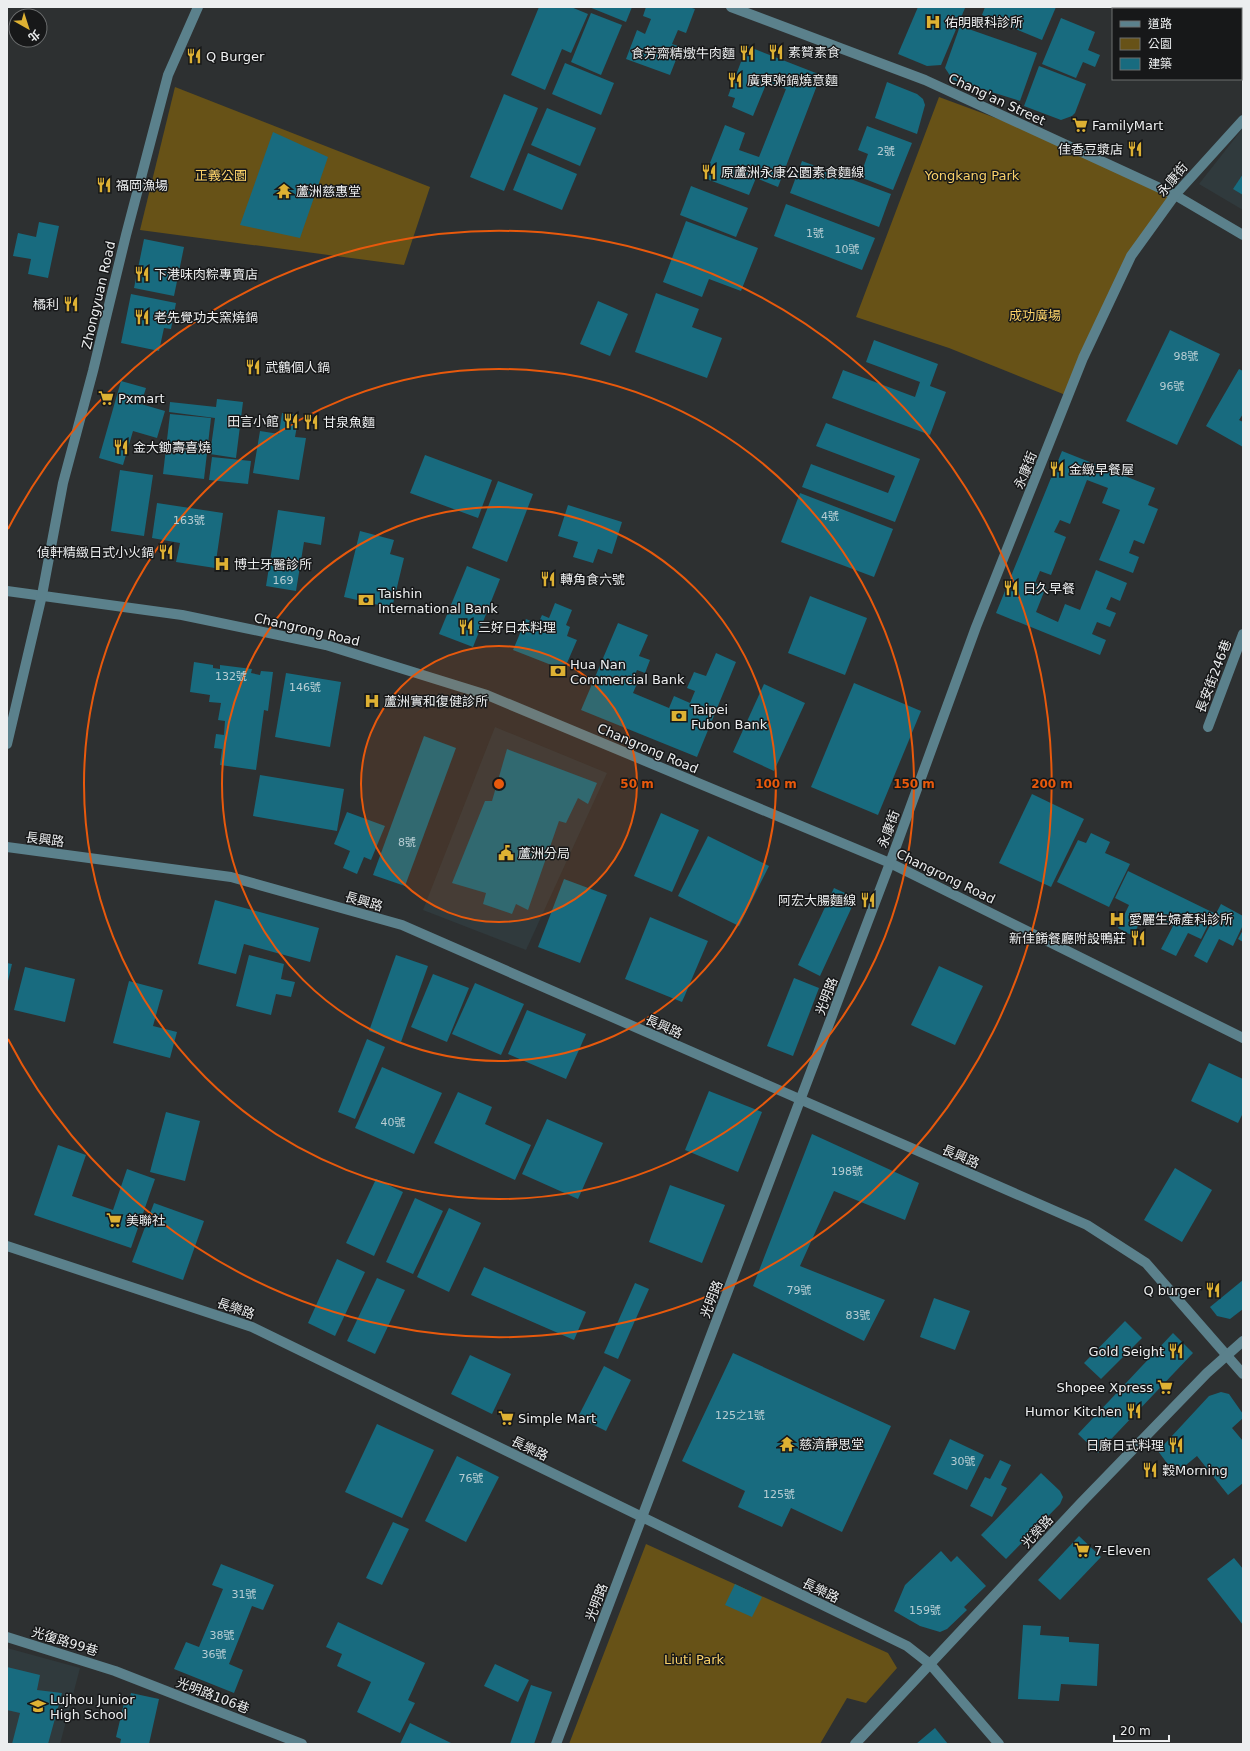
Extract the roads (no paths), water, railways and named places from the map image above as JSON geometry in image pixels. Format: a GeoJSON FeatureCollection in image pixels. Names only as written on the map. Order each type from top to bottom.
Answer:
{"type":"FeatureCollection","features":[{"type":"Feature","properties":{"kind":"street","name":"Zhongyuan Road"},"geometry":{"type":"LineString","coordinates":[[7,744],[42,595],[63,483],[93,371],[126,236],[168,75],[198,7]]}},
{"type":"Feature","properties":{"kind":"street","name":"Chang'an Street"},"geometry":{"type":"LineString","coordinates":[[731,7],[925,80],[1175,195],[1243,235]]}},
{"type":"Feature","properties":{"kind":"street","name":"永康街"},"geometry":{"type":"LineString","coordinates":[[890,863],[976,627],[1083,358],[1131,256],[1175,195],[1243,120]]}},
{"type":"Feature","properties":{"kind":"street","name":"Changrong Road"},"geometry":{"type":"LineString","coordinates":[[7,591],[182,615],[326,645],[487,695],[890,863],[1243,1038]]}},
{"type":"Feature","properties":{"kind":"street","name":"長安街246巷"},"geometry":{"type":"LineString","coordinates":[[1208,727],[1243,634]]}},
{"type":"Feature","properties":{"kind":"street","name":"長興路"},"geometry":{"type":"LineString","coordinates":[[7,847],[231,877],[402,925],[1087,1225],[1146,1263],[1243,1374]]}},
{"type":"Feature","properties":{"kind":"street","name":"光明路"},"geometry":{"type":"LineString","coordinates":[[556,1744],[890,863]]}},
{"type":"Feature","properties":{"kind":"street","name":"長樂路"},"geometry":{"type":"LineString","coordinates":[[7,1246],[252,1327],[907,1646],[930,1664],[999,1744]]}},
{"type":"Feature","properties":{"kind":"street","name":"光榮路"},"geometry":{"type":"LineString","coordinates":[[855,1744],[1080,1503],[1227,1354],[1243,1341]]}},
{"type":"Feature","properties":{"kind":"street","name":"光復路99巷"},"geometry":{"type":"LineString","coordinates":[[7,1637],[115,1671]]}},
{"type":"Feature","properties":{"kind":"street","name":"光明路106巷"},"geometry":{"type":"LineString","coordinates":[[115,1671],[302,1744]]}},
{"type":"Feature","properties":{"kind":"place","name":"佑明眼科診所"},"geometry":{"type":"Point","coordinates":[933,22]}},
{"type":"Feature","properties":{"kind":"place","name":"素贊素食"},"geometry":{"type":"Point","coordinates":[776,52]}},
{"type":"Feature","properties":{"kind":"place","name":"食芳齋精燉牛肉麵"},"geometry":{"type":"Point","coordinates":[747,53]}},
{"type":"Feature","properties":{"kind":"place","name":"Q Burger"},"geometry":{"type":"Point","coordinates":[194,56]}},
{"type":"Feature","properties":{"kind":"place","name":"廣東粥鍋燒意麵"},"geometry":{"type":"Point","coordinates":[735,80]}},
{"type":"Feature","properties":{"kind":"place","name":"FamilyMart"},"geometry":{"type":"Point","coordinates":[1080,125]}},
{"type":"Feature","properties":{"kind":"place","name":"佳香豆漿店"},"geometry":{"type":"Point","coordinates":[1135,149]}},
{"type":"Feature","properties":{"kind":"place","name":"原蘆洲永康公園素食麵線"},"geometry":{"type":"Point","coordinates":[709,172]}},
{"type":"Feature","properties":{"kind":"place","name":"福岡漁場"},"geometry":{"type":"Point","coordinates":[104,185]}},
{"type":"Feature","properties":{"kind":"place","name":"蘆洲慈惠堂"},"geometry":{"type":"Point","coordinates":[284,191]}},
{"type":"Feature","properties":{"kind":"place","name":"下港味肉粽專賣店"},"geometry":{"type":"Point","coordinates":[142,274]}},
{"type":"Feature","properties":{"kind":"place","name":"橘利"},"geometry":{"type":"Point","coordinates":[71,304]}},
{"type":"Feature","properties":{"kind":"place","name":"老先覺功夫窯燒鍋"},"geometry":{"type":"Point","coordinates":[142,317]}},
{"type":"Feature","properties":{"kind":"place","name":"武鶴個人鍋"},"geometry":{"type":"Point","coordinates":[253,367]}},
{"type":"Feature","properties":{"kind":"place","name":"Pxmart"},"geometry":{"type":"Point","coordinates":[106,398]}},
{"type":"Feature","properties":{"kind":"place","name":"田言小館"},"geometry":{"type":"Point","coordinates":[291,421]}},
{"type":"Feature","properties":{"kind":"place","name":"甘泉魚麵"},"geometry":{"type":"Point","coordinates":[311,422]}},
{"type":"Feature","properties":{"kind":"place","name":"金大鋤壽喜燒"},"geometry":{"type":"Point","coordinates":[121,447]}},
{"type":"Feature","properties":{"kind":"place","name":"金緻早餐屋"},"geometry":{"type":"Point","coordinates":[1057,469]}},
{"type":"Feature","properties":{"kind":"place","name":"偵軒精緻日式小火鍋"},"geometry":{"type":"Point","coordinates":[166,552]}},
{"type":"Feature","properties":{"kind":"place","name":"博士牙醫診所"},"geometry":{"type":"Point","coordinates":[222,564]}},
{"type":"Feature","properties":{"kind":"place","name":"轉角食六號"},"geometry":{"type":"Point","coordinates":[548,579]}},
{"type":"Feature","properties":{"kind":"place","name":"日久早餐"},"geometry":{"type":"Point","coordinates":[1011,588]}},
{"type":"Feature","properties":{"kind":"place","name":"Taishin International Bank"},"geometry":{"type":"Point","coordinates":[366,600]}},
{"type":"Feature","properties":{"kind":"place","name":"三好日本料理"},"geometry":{"type":"Point","coordinates":[466,627]}},
{"type":"Feature","properties":{"kind":"place","name":"Hua Nan Commercial Bank"},"geometry":{"type":"Point","coordinates":[558,671]}},
{"type":"Feature","properties":{"kind":"place","name":"蘆洲實和復健診所"},"geometry":{"type":"Point","coordinates":[372,701]}},
{"type":"Feature","properties":{"kind":"place","name":"Taipei Fubon Bank"},"geometry":{"type":"Point","coordinates":[679,716]}},
{"type":"Feature","properties":{"kind":"place","name":"蘆洲分局"},"geometry":{"type":"Point","coordinates":[506,853]}},
{"type":"Feature","properties":{"kind":"place","name":"阿宏大腸麵線"},"geometry":{"type":"Point","coordinates":[868,900]}},
{"type":"Feature","properties":{"kind":"place","name":"愛麗生婦產科診所"},"geometry":{"type":"Point","coordinates":[1117,919]}},
{"type":"Feature","properties":{"kind":"place","name":"新佳餚餐廳附設鴨莊"},"geometry":{"type":"Point","coordinates":[1138,938]}},
{"type":"Feature","properties":{"kind":"place","name":"美聯社"},"geometry":{"type":"Point","coordinates":[114,1220]}},
{"type":"Feature","properties":{"kind":"place","name":"Q burger"},"geometry":{"type":"Point","coordinates":[1213,1290]}},
{"type":"Feature","properties":{"kind":"place","name":"Gold Seight"},"geometry":{"type":"Point","coordinates":[1176,1351]}},
{"type":"Feature","properties":{"kind":"place","name":"Shopee Xpress"},"geometry":{"type":"Point","coordinates":[1165,1387]}},
{"type":"Feature","properties":{"kind":"place","name":"Humor Kitchen"},"geometry":{"type":"Point","coordinates":[1134,1411]}},
{"type":"Feature","properties":{"kind":"place","name":"Simple Mart"},"geometry":{"type":"Point","coordinates":[506,1418]}},
{"type":"Feature","properties":{"kind":"place","name":"慈濟靜思堂"},"geometry":{"type":"Point","coordinates":[787,1444]}},
{"type":"Feature","properties":{"kind":"place","name":"日廚日式料理"},"geometry":{"type":"Point","coordinates":[1176,1445]}},
{"type":"Feature","properties":{"kind":"place","name":"穀Morning"},"geometry":{"type":"Point","coordinates":[1150,1470]}},
{"type":"Feature","properties":{"kind":"place","name":"7-Eleven"},"geometry":{"type":"Point","coordinates":[1082,1550]}},
{"type":"Feature","properties":{"kind":"place","name":"Lujhou Junior High School"},"geometry":{"type":"Point","coordinates":[38,1706]}},
{"type":"Feature","properties":{"kind":"park label","name":"正義公園"},"geometry":{"type":"Point","coordinates":[221,175]}},
{"type":"Feature","properties":{"kind":"park label","name":"Yongkang Park"},"geometry":{"type":"Point","coordinates":[972,175]}},
{"type":"Feature","properties":{"kind":"park label","name":"成功廣場"},"geometry":{"type":"Point","coordinates":[1035,315]}},
{"type":"Feature","properties":{"kind":"park label","name":"Liuti Park"},"geometry":{"type":"Point","coordinates":[694,1659]}}]}
